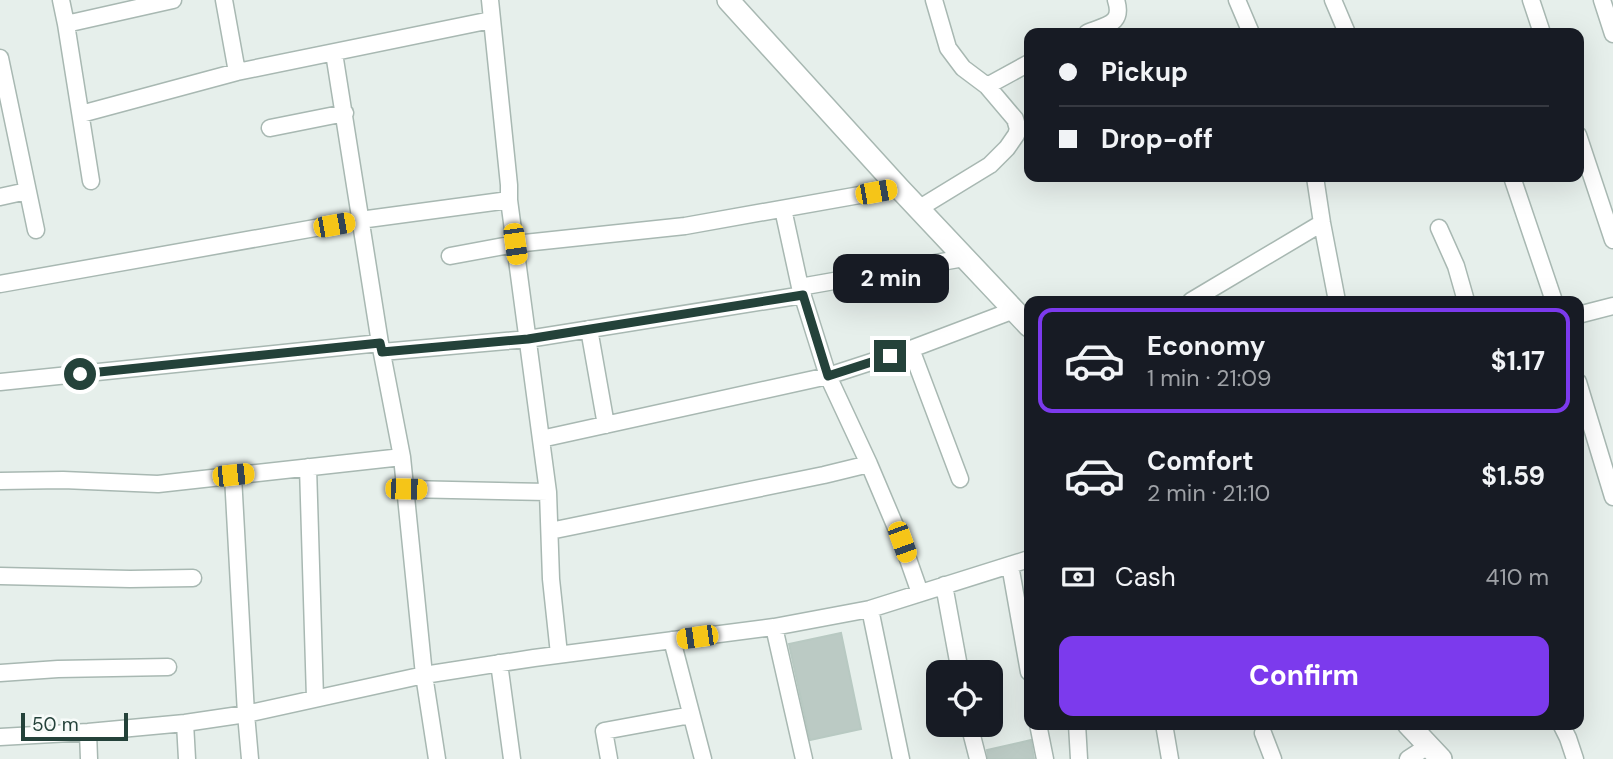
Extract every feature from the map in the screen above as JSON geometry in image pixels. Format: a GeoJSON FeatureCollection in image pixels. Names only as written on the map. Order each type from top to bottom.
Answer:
{"type":"FeatureCollection","features":[{"type":"Feature","properties":{"kind":"street"},"geometry":{"type":"LineString","coordinates":[[61,0],[91,181]]}},
{"type":"Feature","properties":{"kind":"street"},"geometry":{"type":"LineString","coordinates":[[66,24],[173,0]]}},
{"type":"Feature","properties":{"kind":"street"},"geometry":{"type":"LineString","coordinates":[[224,0],[237,72]]}},
{"type":"Feature","properties":{"kind":"street"},"geometry":{"type":"LineString","coordinates":[[490,0],[509,200],[548,492],[551,579],[559,654]]}},
{"type":"Feature","properties":{"kind":"street"},"geometry":{"type":"LineString","coordinates":[[728,0],[918,209],[1024,321]]}},
{"type":"Feature","properties":{"kind":"street"},"geometry":{"type":"LineString","coordinates":[[918,209],[990,165],[1007,148],[1018,129],[1015,119],[987,86],[963,68],[948,48],[933,0]]}},
{"type":"Feature","properties":{"kind":"street"},"geometry":{"type":"LineString","coordinates":[[1099,28],[1114,22],[1119,15],[1116,0]]}},
{"type":"Feature","properties":{"kind":"street"},"geometry":{"type":"LineString","coordinates":[[1237,0],[1249,28]]}},
{"type":"Feature","properties":{"kind":"street"},"geometry":{"type":"LineString","coordinates":[[1333,0],[1345,28]]}},
{"type":"Feature","properties":{"kind":"street"},"geometry":{"type":"LineString","coordinates":[[1531,0],[1540,28]]}},
{"type":"Feature","properties":{"kind":"street"},"geometry":{"type":"LineString","coordinates":[[1602,0],[1613,34]]}},
{"type":"Feature","properties":{"kind":"street"},"geometry":{"type":"LineString","coordinates":[[81,114],[237,72],[491,20]]}},
{"type":"Feature","properties":{"kind":"street"},"geometry":{"type":"LineString","coordinates":[[334,53],[381,348],[402,457],[424,675],[436,759]]}},
{"type":"Feature","properties":{"kind":"street"},"geometry":{"type":"LineString","coordinates":[[0,58],[36,230]]}},
{"type":"Feature","properties":{"kind":"street"},"geometry":{"type":"LineString","coordinates":[[987,86],[1024,66]]}},
{"type":"Feature","properties":{"kind":"street"},"geometry":{"type":"LineString","coordinates":[[270,128],[345,113]]}},
{"type":"Feature","properties":{"kind":"street"},"geometry":{"type":"LineString","coordinates":[[1584,153],[1613,240]]}},
{"type":"Feature","properties":{"kind":"street"},"geometry":{"type":"LineString","coordinates":[[1316,182],[1336,296]]}},
{"type":"Feature","properties":{"kind":"street"},"geometry":{"type":"LineString","coordinates":[[1514,182],[1552,296]]}},
{"type":"Feature","properties":{"kind":"street"},"geometry":{"type":"LineString","coordinates":[[450,257],[515,244],[685,226],[899,188]]}},
{"type":"Feature","properties":{"kind":"street"},"geometry":{"type":"LineString","coordinates":[[0,197],[27,191]]}},
{"type":"Feature","properties":{"kind":"street"},"geometry":{"type":"LineString","coordinates":[[0,284],[360,220],[509,200]]}},
{"type":"Feature","properties":{"kind":"street"},"geometry":{"type":"LineString","coordinates":[[783,209],[802,291],[828,376],[869,464],[920,593]]}},
{"type":"Feature","properties":{"kind":"street"},"geometry":{"type":"LineString","coordinates":[[1199,296],[1322,223]]}},
{"type":"Feature","properties":{"kind":"street"},"geometry":{"type":"LineString","coordinates":[[1439,228],[1456,266],[1465,296]]}},
{"type":"Feature","properties":{"kind":"street"},"geometry":{"type":"LineString","coordinates":[[0,382],[381,348],[528,339],[802,291],[964,258]]}},
{"type":"Feature","properties":{"kind":"street"},"geometry":{"type":"LineString","coordinates":[[1584,313],[1613,306]]}},
{"type":"Feature","properties":{"kind":"street"},"geometry":{"type":"LineString","coordinates":[[541,439],[828,376],[911,349],[1014,310]]}},
{"type":"Feature","properties":{"kind":"street"},"geometry":{"type":"LineString","coordinates":[[589,329],[606,425]]}},
{"type":"Feature","properties":{"kind":"street"},"geometry":{"type":"LineString","coordinates":[[911,349],[960,478]]}},
{"type":"Feature","properties":{"kind":"street"},"geometry":{"type":"LineString","coordinates":[[1584,402],[1613,497]]}},
{"type":"Feature","properties":{"kind":"street"},"geometry":{"type":"LineString","coordinates":[[0,481],[63,480],[159,484],[402,457]]}},
{"type":"Feature","properties":{"kind":"street"},"geometry":{"type":"LineString","coordinates":[[550,531],[869,464]]}},
{"type":"Feature","properties":{"kind":"street"},"geometry":{"type":"LineString","coordinates":[[308,467],[315,698]]}},
{"type":"Feature","properties":{"kind":"street"},"geometry":{"type":"LineString","coordinates":[[233,475],[250,759]]}},
{"type":"Feature","properties":{"kind":"street"},"geometry":{"type":"LineString","coordinates":[[406,489],[548,492]]}},
{"type":"Feature","properties":{"kind":"street"},"geometry":{"type":"LineString","coordinates":[[0,737],[185,723],[246,714],[424,675],[559,654],[774,627],[870,609],[1024,561]]}},
{"type":"Feature","properties":{"kind":"street"},"geometry":{"type":"LineString","coordinates":[[1010,565],[1024,643]]}},
{"type":"Feature","properties":{"kind":"street"},"geometry":{"type":"LineString","coordinates":[[0,576],[193,578]]}},
{"type":"Feature","properties":{"kind":"street"},"geometry":{"type":"LineString","coordinates":[[944,585],[958,660]]}},
{"type":"Feature","properties":{"kind":"street"},"geometry":{"type":"LineString","coordinates":[[870,609],[901,759]]}},
{"type":"Feature","properties":{"kind":"street"},"geometry":{"type":"LineString","coordinates":[[774,627],[804,759]]}},
{"type":"Feature","properties":{"kind":"street"},"geometry":{"type":"LineString","coordinates":[[672,640],[703,759]]}},
{"type":"Feature","properties":{"kind":"street"},"geometry":{"type":"LineString","coordinates":[[499,663],[512,759]]}},
{"type":"Feature","properties":{"kind":"street"},"geometry":{"type":"LineString","coordinates":[[0,673],[168,667]]}},
{"type":"Feature","properties":{"kind":"street"},"geometry":{"type":"LineString","coordinates":[[609,759],[604,731],[691,715]]}},
{"type":"Feature","properties":{"kind":"street"},"geometry":{"type":"LineString","coordinates":[[185,723],[187,759]]}},
{"type":"Feature","properties":{"kind":"street"},"geometry":{"type":"LineString","coordinates":[[1039,730],[1045,759]]}},
{"type":"Feature","properties":{"kind":"street"},"geometry":{"type":"LineString","coordinates":[[1077,730],[1079,759]]}},
{"type":"Feature","properties":{"kind":"street"},"geometry":{"type":"LineString","coordinates":[[1165,730],[1170,759]]}},
{"type":"Feature","properties":{"kind":"street"},"geometry":{"type":"LineString","coordinates":[[1408,759],[1435,752],[1414,730]]}},
{"type":"Feature","properties":{"kind":"street"},"geometry":{"type":"LineString","coordinates":[[1563,730],[1575,759]]}},
{"type":"Feature","properties":{"kind":"street"},"geometry":{"type":"LineString","coordinates":[[88,732],[89,759]]}},
{"type":"Feature","properties":{"kind":"street"},"geometry":{"type":"LineString","coordinates":[[1263,733],[1273,759]]}},
{"type":"Feature","properties":{"kind":"street"},"geometry":{"type":"LineString","coordinates":[[972,737],[978,759]]}},
{"type":"Feature","properties":{"kind":"building"},"geometry":{"type":"Polygon","coordinates":[[[841,633],[861,729],[810,740],[789,644],[841,633]]]}},
{"type":"Feature","properties":{"kind":"building"},"geometry":{"type":"Polygon","coordinates":[[[1031,740],[1034,759],[988,759],[987,750],[1031,740]]]}},
{"type":"Feature","properties":{"kind":"route"},"geometry":{"type":"LineString","coordinates":[[80,374],[380,343],[382,352],[528,339],[803,295],[828,376],[890,356]]}}]}
